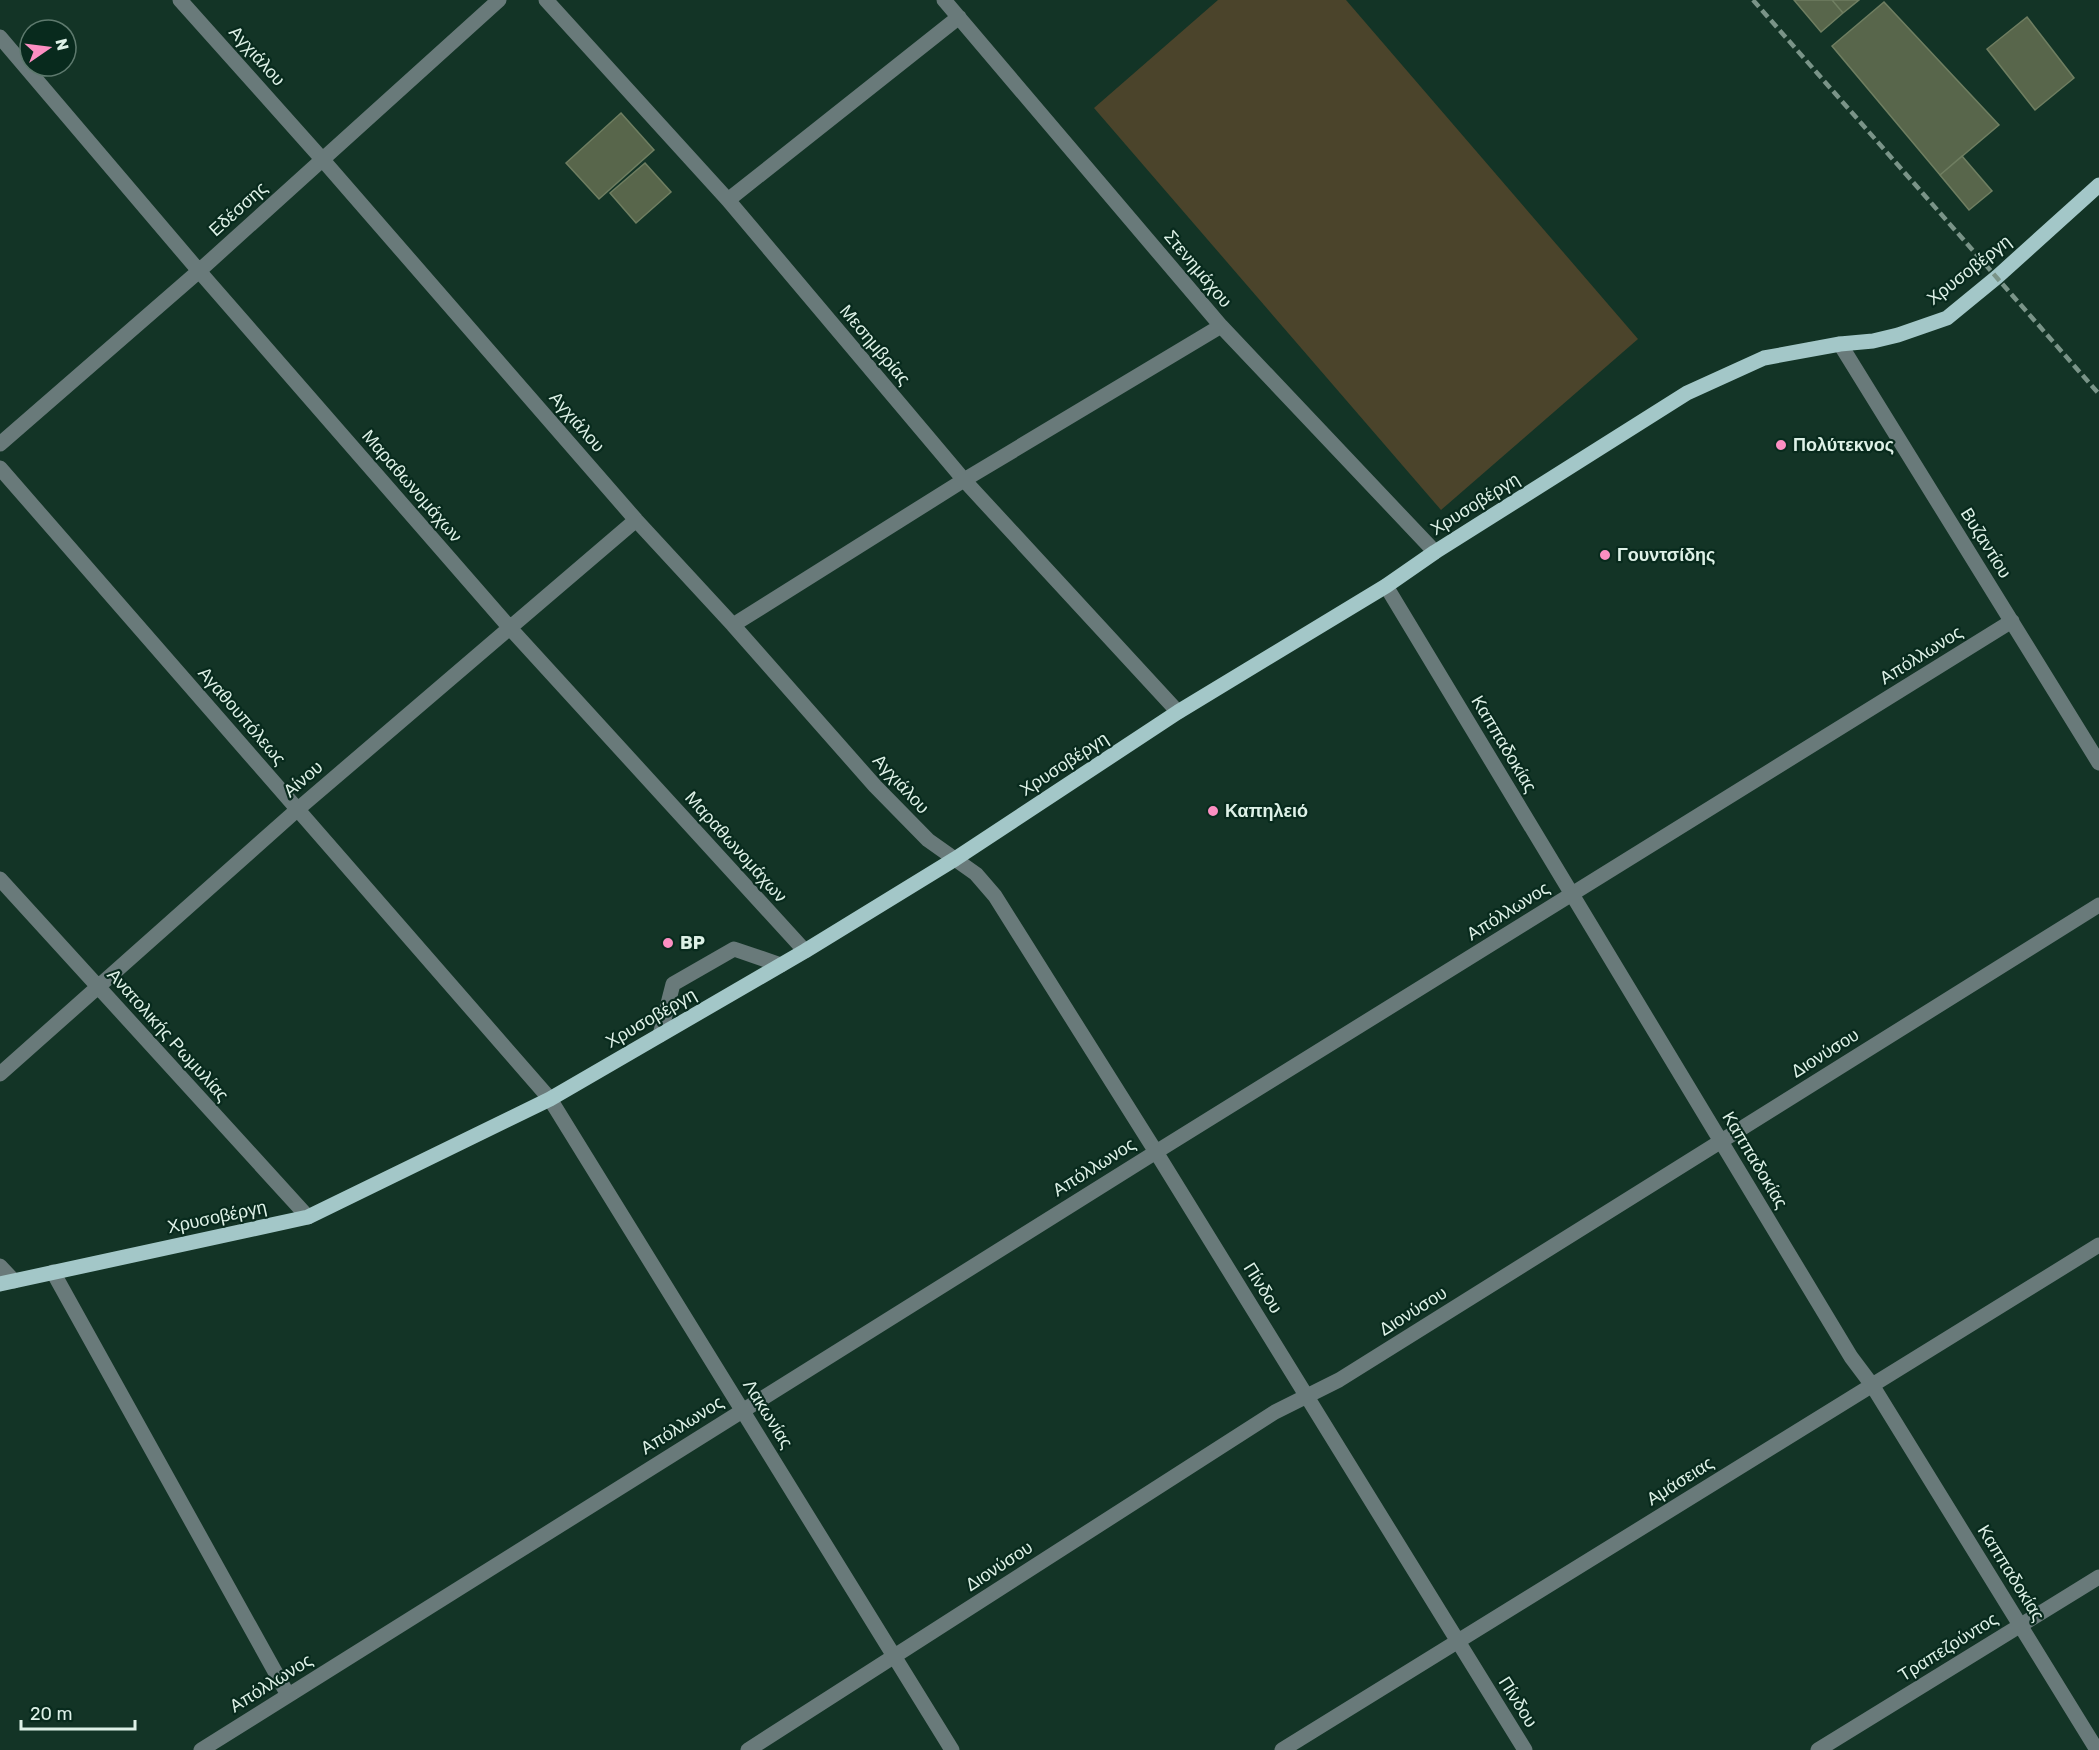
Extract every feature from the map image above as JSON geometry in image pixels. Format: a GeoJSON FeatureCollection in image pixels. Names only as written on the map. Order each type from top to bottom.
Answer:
{"type":"FeatureCollection","features":[{"type":"Feature","properties":{"kind":"main road","name":"Χρυσοβέργη"},"geometry":{"type":"LineString","coordinates":[[7,1283],[308,1217],[550,1100],[805,951],[955,859],[1178,712],[1386,586],[1687,393],[1764,358],[1840,344],[1873,341],[1947,318],[2099,185]]}},
{"type":"Feature","properties":{"kind":"street","name":"Αγχιάλου"},"geometry":{"type":"LineString","coordinates":[[180,0],[322,159],[636,520],[733,625],[907,821],[928,840],[955,859]]}},
{"type":"Feature","properties":{"kind":"street","name":"Εδέσσης"},"geometry":{"type":"LineString","coordinates":[[0,444],[199,271],[499,0]]}},
{"type":"Feature","properties":{"kind":"street","name":"Μεσημβρίας"},"geometry":{"type":"LineString","coordinates":[[546,0],[728,200],[964,480],[1178,712]]}},
{"type":"Feature","properties":{"kind":"street","name":"Στενημάχου"},"geometry":{"type":"LineString","coordinates":[[944,0],[1221,326],[1436,552]]}},
{"type":"Feature","properties":{"kind":"street"},"geometry":{"type":"LineString","coordinates":[[728,200],[958,17]]}},
{"type":"Feature","properties":{"kind":"street","name":"Μαραθωνομάχων"},"geometry":{"type":"LineString","coordinates":[[0,37],[199,271],[510,628],[805,951]]}},
{"type":"Feature","properties":{"kind":"street"},"geometry":{"type":"LineString","coordinates":[[733,625],[964,480],[1221,326]]}},
{"type":"Feature","properties":{"kind":"street","name":"Βυζαντίου"},"geometry":{"type":"LineString","coordinates":[[1840,344],[2099,763]]}},
{"type":"Feature","properties":{"kind":"street","name":"Αγαθουπόλεως"},"geometry":{"type":"LineString","coordinates":[[0,468],[550,1100]]}},
{"type":"Feature","properties":{"kind":"street","name":"Αίνου"},"geometry":{"type":"LineString","coordinates":[[0,1074],[297,809],[636,520]]}},
{"type":"Feature","properties":{"kind":"street","name":"Καππαδοκίας"},"geometry":{"type":"LineString","coordinates":[[1386,586],[1851,1356],[1872,1385],[2097,1750]]}},
{"type":"Feature","properties":{"kind":"street","name":"Απόλλωνος"},"geometry":{"type":"LineString","coordinates":[[201,1750],[742,1410],[2012,621]]}},
{"type":"Feature","properties":{"kind":"street","name":"Πίνδου"},"geometry":{"type":"LineString","coordinates":[[955,859],[976,874],[995,896],[1156,1152],[1525,1750]]}},
{"type":"Feature","properties":{"kind":"street","name":"Ανατολικής Ρωμυλίας"},"geometry":{"type":"LineString","coordinates":[[0,879],[308,1217]]}},
{"type":"Feature","properties":{"kind":"street","name":"Διονύσου"},"geometry":{"type":"LineString","coordinates":[[748,1750],[1275,1412],[1339,1380],[2099,905]]}},
{"type":"Feature","properties":{"kind":"street"},"geometry":{"type":"LineString","coordinates":[[660,1035],[673,984],[734,949],[781,965]]}},
{"type":"Feature","properties":{"kind":"street","name":"Λακωνίας"},"geometry":{"type":"LineString","coordinates":[[550,1100],[952,1750]]}},
{"type":"Feature","properties":{"kind":"street","name":"Αμάσειας"},"geometry":{"type":"LineString","coordinates":[[1282,1750],[2099,1245]]}},
{"type":"Feature","properties":{"kind":"street"},"geometry":{"type":"LineString","coordinates":[[0,1266],[7,1283]]}},
{"type":"Feature","properties":{"kind":"street"},"geometry":{"type":"LineString","coordinates":[[53,1272],[288,1695]]}},
{"type":"Feature","properties":{"kind":"street","name":"Τραπεζούντος"},"geometry":{"type":"LineString","coordinates":[[1818,1750],[2099,1577]]}},
{"type":"Feature","properties":{"kind":"shaded area"},"geometry":{"type":"Polygon","coordinates":[[[1218,0],[1346,0],[1638,339],[1441,510],[1094,108],[1218,0]]]}},
{"type":"Feature","properties":{"kind":"building"},"geometry":{"type":"Polygon","coordinates":[[[1794,0],[1832,0],[1843,13],[1821,32],[1794,0]]]}},
{"type":"Feature","properties":{"kind":"building"},"geometry":{"type":"Polygon","coordinates":[[[1832,0],[1859,0],[1843,13],[1832,0]]]}},
{"type":"Feature","properties":{"kind":"building"},"geometry":{"type":"Polygon","coordinates":[[[1884,2],[1999,125],[1940,175],[1832,46],[1884,2]]]}},
{"type":"Feature","properties":{"kind":"building"},"geometry":{"type":"Polygon","coordinates":[[[2027,17],[2074,78],[2035,110],[1987,49],[2027,17]]]}},
{"type":"Feature","properties":{"kind":"building"},"geometry":{"type":"Polygon","coordinates":[[[621,113],[654,150],[599,199],[566,163],[621,113]]]}},
{"type":"Feature","properties":{"kind":"building"},"geometry":{"type":"Polygon","coordinates":[[[1962,156],[1992,191],[1969,210],[1940,175],[1962,156]]]}},
{"type":"Feature","properties":{"kind":"building"},"geometry":{"type":"Polygon","coordinates":[[[645,163],[671,192],[636,223],[610,193],[645,163]]]}},
{"type":"Feature","properties":{"kind":"railway"},"geometry":{"type":"LineString","coordinates":[[1753,0],[2099,394]]}},
{"type":"Feature","properties":{"kind":"place","name":"Πολύτεκνος"},"geometry":{"type":"Point","coordinates":[1781,445]}},
{"type":"Feature","properties":{"kind":"place","name":"Γουντσίδης"},"geometry":{"type":"Point","coordinates":[1605,555]}},
{"type":"Feature","properties":{"kind":"place","name":"Καπηλειό"},"geometry":{"type":"Point","coordinates":[1213,811]}},
{"type":"Feature","properties":{"kind":"place","name":"BP"},"geometry":{"type":"Point","coordinates":[668,943]}}]}
